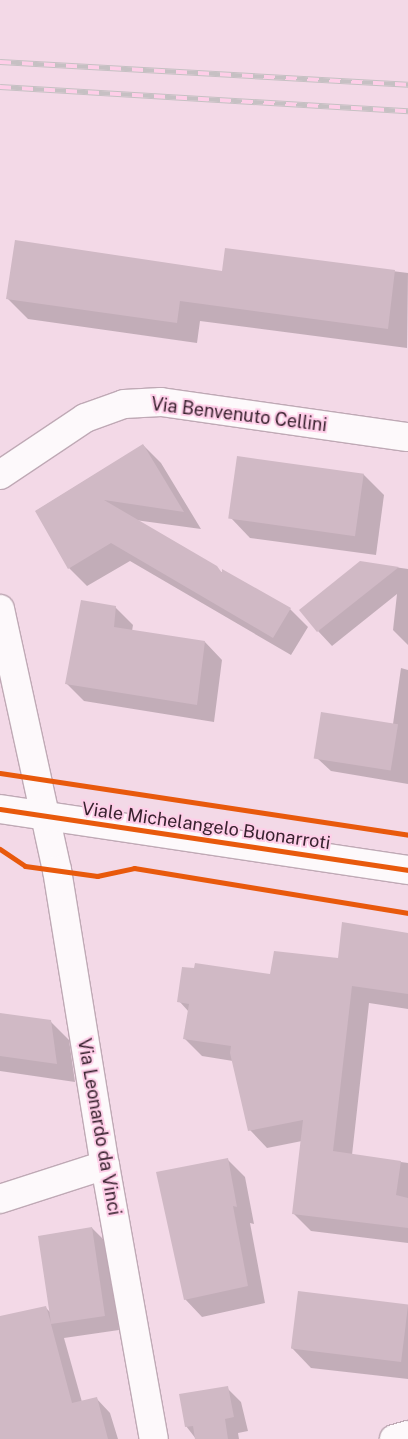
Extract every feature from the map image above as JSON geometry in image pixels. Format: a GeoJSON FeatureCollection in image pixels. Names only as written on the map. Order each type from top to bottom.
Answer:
{"type":"FeatureCollection","features":[{"type":"Feature","properties":{"kind":"street","name":"Via Benvenuto Cellini"},"geometry":{"type":"LineString","coordinates":[[0,475],[85,418],[124,404],[161,402],[408,437]]}},
{"type":"Feature","properties":{"kind":"street"},"geometry":{"type":"LineString","coordinates":[[0,609],[44,816]]}},
{"type":"Feature","properties":{"kind":"street","name":"Viale Michelangelo Buonarroti"},"geometry":{"type":"LineString","coordinates":[[0,809],[408,870]]}},
{"type":"Feature","properties":{"kind":"street","name":"Via Leonardo da Vinci"},"geometry":{"type":"LineString","coordinates":[[44,816],[57,870],[104,1165],[154,1439]]}},
{"type":"Feature","properties":{"kind":"street"},"geometry":{"type":"LineString","coordinates":[[0,1199],[104,1165]]}},
{"type":"Feature","properties":{"kind":"street"},"geometry":{"type":"LineString","coordinates":[[394,1439],[408,1435]]}},
{"type":"Feature","properties":{"kind":"building"},"geometry":{"type":"Polygon","coordinates":[[[15,240],[222,271],[225,248],[395,270],[388,329],[180,301],[177,323],[6,299],[15,240]]]}},
{"type":"Feature","properties":{"kind":"building"},"geometry":{"type":"Polygon","coordinates":[[[143,444],[184,512],[104,500],[217,566],[222,573],[222,569],[291,608],[273,638],[111,543],[68,569],[35,511],[143,444]]]}},
{"type":"Feature","properties":{"kind":"building"},"geometry":{"type":"Polygon","coordinates":[[[237,456],[364,474],[355,536],[228,518],[237,456]]]}},
{"type":"Feature","properties":{"kind":"building"},"geometry":{"type":"Polygon","coordinates":[[[360,561],[399,567],[317,632],[299,610],[360,561]]]}},
{"type":"Feature","properties":{"kind":"building"},"geometry":{"type":"Polygon","coordinates":[[[81,600],[116,606],[114,627],[205,641],[197,705],[65,684],[81,600]]]}},
{"type":"Feature","properties":{"kind":"building"},"geometry":{"type":"Polygon","coordinates":[[[321,712],[398,724],[391,771],[314,758],[321,712]]]}},
{"type":"Feature","properties":{"kind":"building"},"geometry":{"type":"Polygon","coordinates":[[[342,922],[408,933],[408,994],[352,986],[333,1151],[401,1161],[396,1195],[408,1198],[408,1228],[292,1214],[303,1120],[248,1131],[230,1053],[231,1046],[183,1039],[189,1004],[177,1002],[182,967],[194,968],[195,963],[270,974],[274,951],[338,958],[342,922]]]}},
{"type":"Feature","properties":{"kind":"building"},"geometry":{"type":"Polygon","coordinates":[[[0,1013],[51,1020],[57,1064],[0,1056],[0,1013]]]}},
{"type":"Feature","properties":{"kind":"building"},"geometry":{"type":"Polygon","coordinates":[[[228,1158],[237,1207],[233,1206],[248,1286],[184,1300],[156,1172],[228,1158]]]}},
{"type":"Feature","properties":{"kind":"building"},"geometry":{"type":"Polygon","coordinates":[[[92,1227],[105,1316],[51,1324],[72,1403],[97,1397],[108,1439],[0,1439],[0,1316],[46,1306],[51,1323],[38,1236],[92,1227]]]}},
{"type":"Feature","properties":{"kind":"building"},"geometry":{"type":"Polygon","coordinates":[[[298,1291],[408,1305],[401,1362],[291,1349],[298,1291]]]}},
{"type":"Feature","properties":{"kind":"building"},"geometry":{"type":"Polygon","coordinates":[[[228,1386],[234,1417],[225,1419],[228,1439],[195,1439],[193,1426],[185,1427],[179,1394],[228,1386]]]}},
{"type":"Feature","properties":{"kind":"railway"},"geometry":{"type":"LineString","coordinates":[[0,62],[408,85]]}},
{"type":"Feature","properties":{"kind":"railway"},"geometry":{"type":"LineString","coordinates":[[0,87],[408,111]]}},
{"type":"Feature","properties":{"kind":"cycle path"},"geometry":{"type":"LineString","coordinates":[[0,773],[408,835]]}},
{"type":"Feature","properties":{"kind":"cycle path"},"geometry":{"type":"LineString","coordinates":[[0,809],[408,870]]}},
{"type":"Feature","properties":{"kind":"cycle path"},"geometry":{"type":"LineString","coordinates":[[0,849],[25,866],[97,876],[134,868],[408,913]]}}]}
